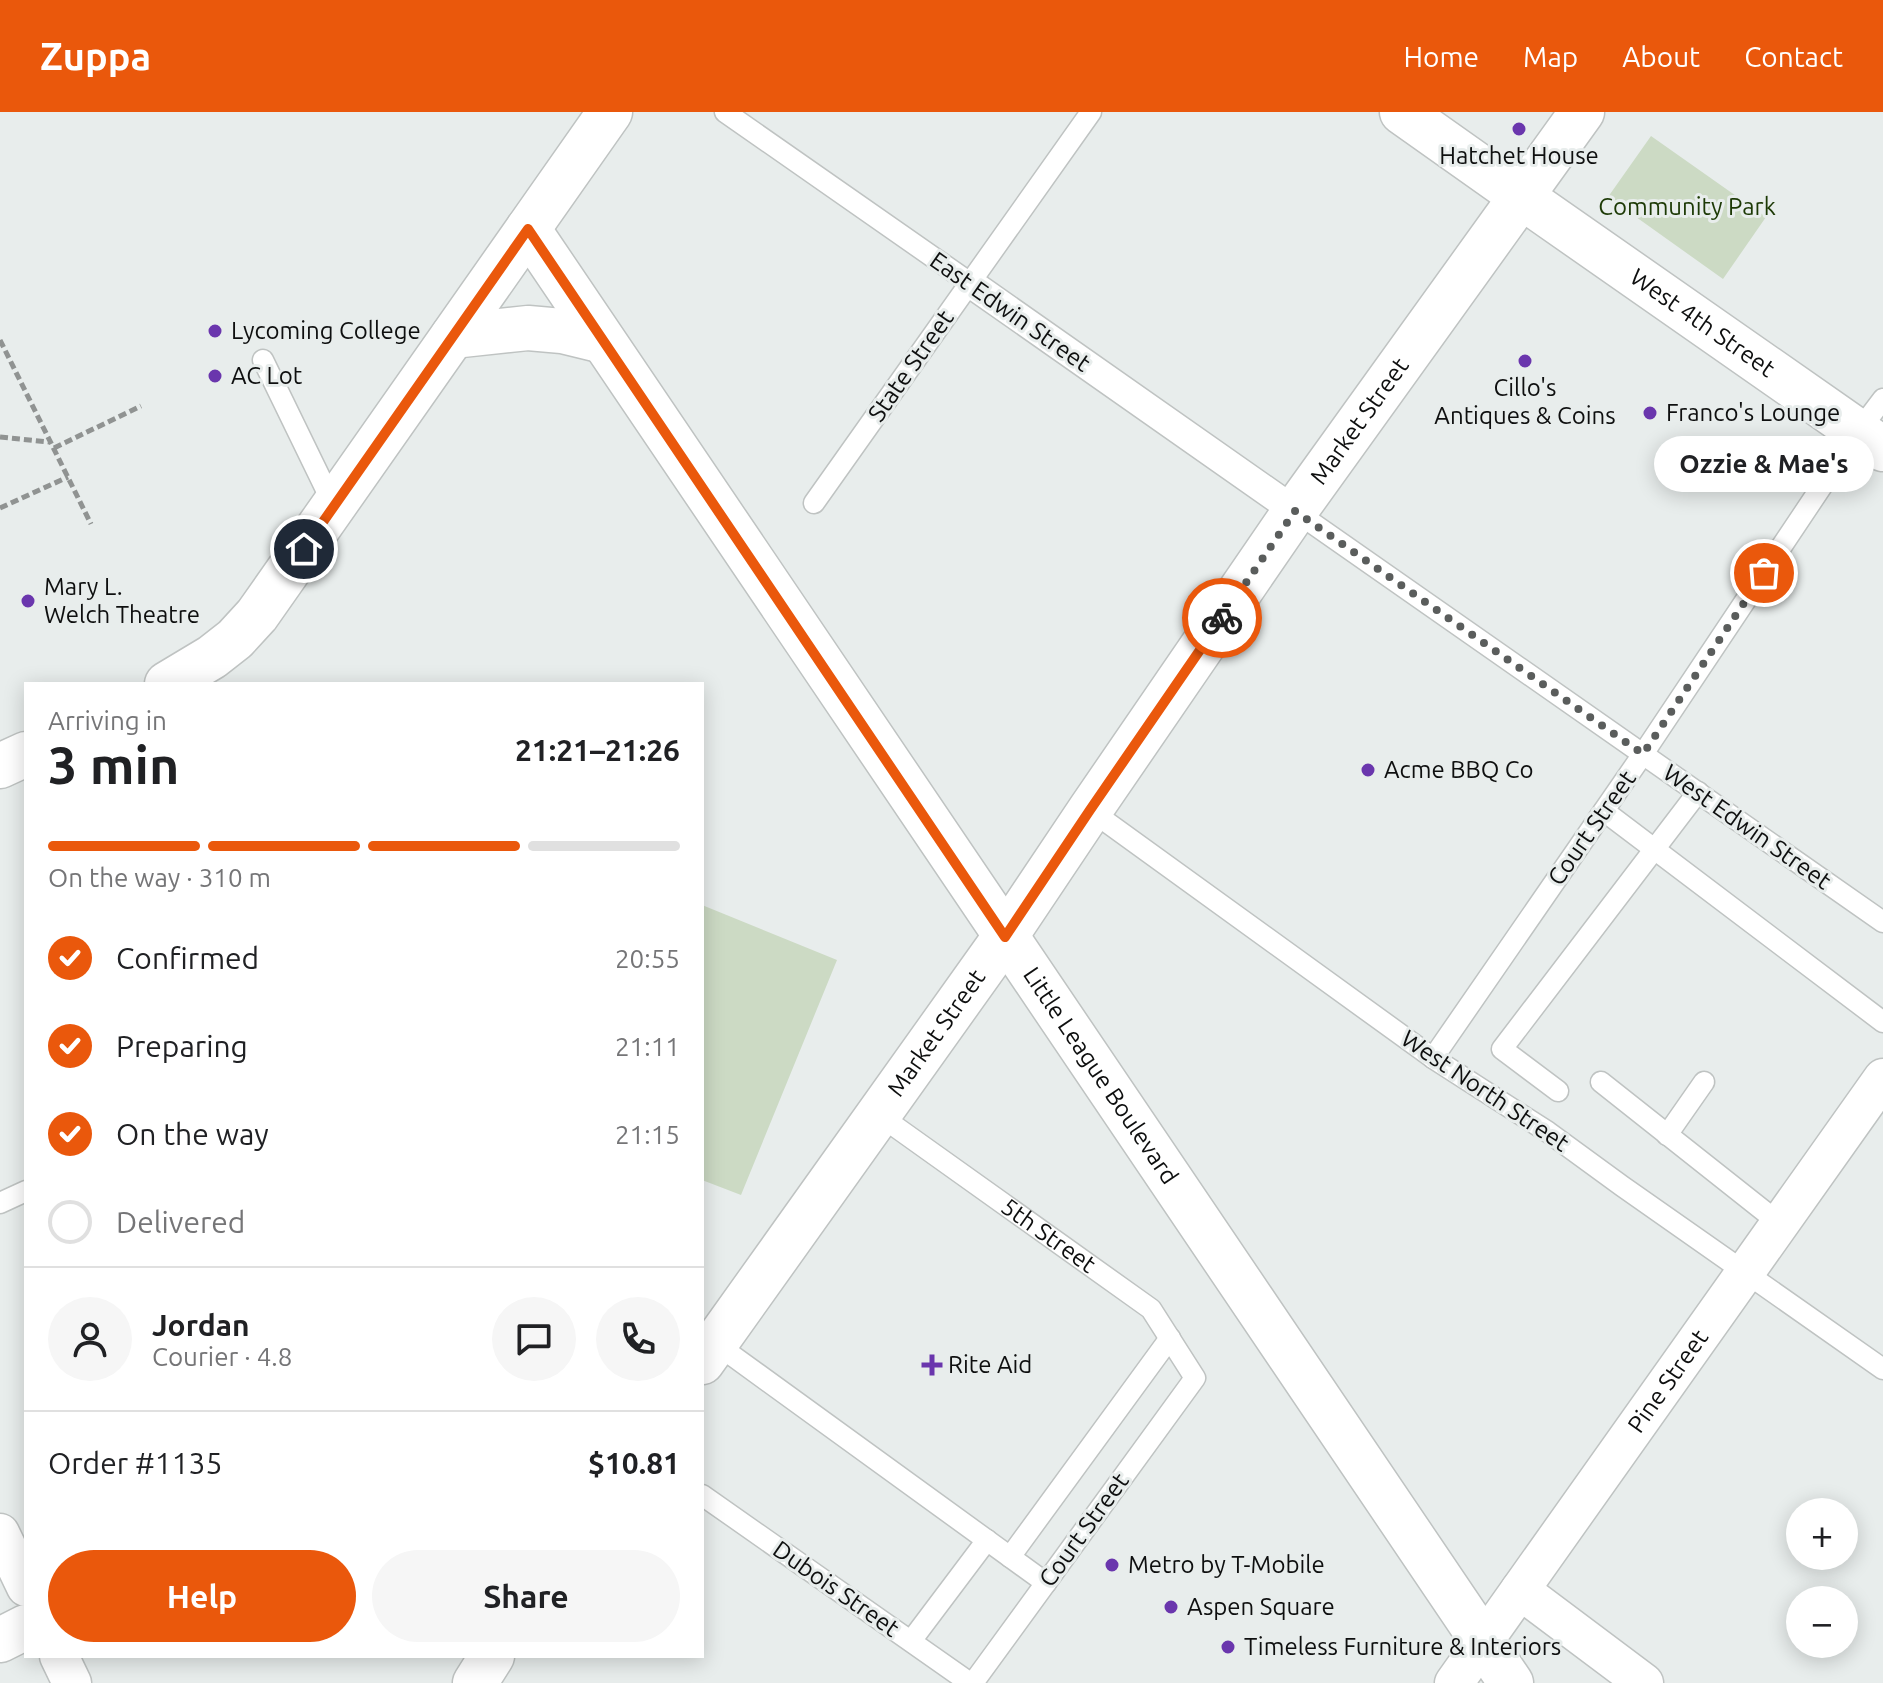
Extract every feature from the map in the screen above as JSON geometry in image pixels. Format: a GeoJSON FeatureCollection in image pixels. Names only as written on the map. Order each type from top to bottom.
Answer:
{"type":"FeatureCollection","features":[{"type":"Feature","properties":{"kind":"street"},"geometry":{"type":"LineString","coordinates":[[170,682],[212,657],[257,615],[610,112]]}},
{"type":"Feature","properties":{"kind":"street","name":"West 4th Street"},"geometry":{"type":"LineString","coordinates":[[1402,112],[1522,197],[1875,427]]}},
{"type":"Feature","properties":{"kind":"street","name":"Market Street"},"geometry":{"type":"LineString","coordinates":[[706,1350],[1005,937],[1295,511],[1582,112]]}},
{"type":"Feature","properties":{"kind":"street","name":"Little League Boulevard"},"geometry":{"type":"LineString","coordinates":[[528,229],[1511,1683]]}},
{"type":"Feature","properties":{"kind":"street","name":"East Edwin Street"},"geometry":{"type":"LineString","coordinates":[[970,283],[1295,511]]}},
{"type":"Feature","properties":{"kind":"street"},"geometry":{"type":"LineString","coordinates":[[453,336],[528,328],[562,331],[603,341]]}},
{"type":"Feature","properties":{"kind":"street"},"geometry":{"type":"LineString","coordinates":[[0,766],[24,755]]}},
{"type":"Feature","properties":{"kind":"street","name":"Pine Street"},"geometry":{"type":"LineString","coordinates":[[1454,1683],[1883,1078]]}},
{"type":"Feature","properties":{"kind":"street"},"geometry":{"type":"LineString","coordinates":[[0,1533],[24,1583]]}},
{"type":"Feature","properties":{"kind":"street"},"geometry":{"type":"LineString","coordinates":[[1520,1590],[1644,1683]]}},
{"type":"Feature","properties":{"kind":"street"},"geometry":{"type":"LineString","coordinates":[[0,1640],[24,1628]]}},
{"type":"Feature","properties":{"kind":"street"},"geometry":{"type":"LineString","coordinates":[[60,1658],[72,1683]]}},
{"type":"Feature","properties":{"kind":"street"},"geometry":{"type":"LineString","coordinates":[[475,1683],[491,1658]]}},
{"type":"Feature","properties":{"kind":"lane","name":"East Edwin Street"},"geometry":{"type":"LineString","coordinates":[[725,112],[970,283]]}},
{"type":"Feature","properties":{"kind":"lane","name":"State Street"},"geometry":{"type":"LineString","coordinates":[[814,503],[1091,112]]}},
{"type":"Feature","properties":{"kind":"lane"},"geometry":{"type":"LineString","coordinates":[[263,360],[334,506]]}},
{"type":"Feature","properties":{"kind":"lane","name":"Court Street"},"geometry":{"type":"LineString","coordinates":[[1433,1058],[1643,754],[1875,427]]}},
{"type":"Feature","properties":{"kind":"lane","name":"West Edwin Street"},"geometry":{"type":"LineString","coordinates":[[1295,511],[1883,922]]}},
{"type":"Feature","properties":{"kind":"lane"},"geometry":{"type":"LineString","coordinates":[[1558,1091],[1502,1049],[1698,792]]}},
{"type":"Feature","properties":{"kind":"lane","name":"West North Street"},"geometry":{"type":"LineString","coordinates":[[1090,810],[1433,1058],[1548,1132],[1883,1369]]}},
{"type":"Feature","properties":{"kind":"lane"},"geometry":{"type":"LineString","coordinates":[[1604,811],[1883,1022]]}},
{"type":"Feature","properties":{"kind":"lane"},"geometry":{"type":"LineString","coordinates":[[1601,1082],[1779,1223]]}},
{"type":"Feature","properties":{"kind":"lane"},"geometry":{"type":"LineString","coordinates":[[1667,1135],[1704,1082]]}},
{"type":"Feature","properties":{"kind":"lane","name":"5th Street"},"geometry":{"type":"LineString","coordinates":[[879,1115],[1151,1309],[1195,1378]]}},
{"type":"Feature","properties":{"kind":"lane"},"geometry":{"type":"LineString","coordinates":[[0,1203],[24,1192]]}},
{"type":"Feature","properties":{"kind":"lane"},"geometry":{"type":"LineString","coordinates":[[1010,1557],[1170,1338]]}},
{"type":"Feature","properties":{"kind":"lane"},"geometry":{"type":"LineString","coordinates":[[706,1350],[1046,1583]]}},
{"type":"Feature","properties":{"kind":"lane","name":"Court Street"},"geometry":{"type":"LineString","coordinates":[[972,1683],[1195,1378]]}},
{"type":"Feature","properties":{"kind":"lane","name":"Dubois Street"},"geometry":{"type":"LineString","coordinates":[[704,1496],[972,1683]]}},
{"type":"Feature","properties":{"kind":"lane"},"geometry":{"type":"LineString","coordinates":[[911,1641],[987,1540]]}},
{"type":"Feature","properties":{"kind":"path"},"geometry":{"type":"LineString","coordinates":[[0,340],[91,524]]}},
{"type":"Feature","properties":{"kind":"path"},"geometry":{"type":"LineString","coordinates":[[0,437],[52,445],[141,406]]}},
{"type":"Feature","properties":{"kind":"path"},"geometry":{"type":"LineString","coordinates":[[0,508],[68,477]]}},
{"type":"Feature","properties":{"kind":"green space","name":"Community Park"},"geometry":{"type":"Polygon","coordinates":[[[1651,136],[1766,217],[1723,279],[1608,197],[1651,136]]]}},
{"type":"Feature","properties":{"kind":"green space"},"geometry":{"type":"Polygon","coordinates":[[[704,906],[837,960],[741,1195],[704,1181],[704,906]]]}},
{"type":"Feature","properties":{"kind":"way so far"},"geometry":{"type":"LineString","coordinates":[[1222,618],[1295,511],[1643,754],[1764,573]]}},
{"type":"Feature","properties":{"kind":"place","name":"Hatchet House"},"geometry":{"type":"Point","coordinates":[1519,129]}},
{"type":"Feature","properties":{"kind":"place","name":"Lycoming College"},"geometry":{"type":"Point","coordinates":[215,331]}},
{"type":"Feature","properties":{"kind":"place","name":"Cillo's Antiques & Coins"},"geometry":{"type":"Point","coordinates":[1525,361]}},
{"type":"Feature","properties":{"kind":"place","name":"AC Lot"},"geometry":{"type":"Point","coordinates":[215,376]}},
{"type":"Feature","properties":{"kind":"place","name":"Franco's Lounge"},"geometry":{"type":"Point","coordinates":[1650,413]}},
{"type":"Feature","properties":{"kind":"place","name":"Ozzie & Mae's"},"geometry":{"type":"Point","coordinates":[1764,573]}},
{"type":"Feature","properties":{"kind":"place","name":"Mary L. Welch Theatre"},"geometry":{"type":"Point","coordinates":[28,601]}},
{"type":"Feature","properties":{"kind":"place","name":"Acme BBQ Co"},"geometry":{"type":"Point","coordinates":[1368,770]}},
{"type":"Feature","properties":{"kind":"place","name":"Rite Aid"},"geometry":{"type":"Point","coordinates":[932,1365]}},
{"type":"Feature","properties":{"kind":"place","name":"Metro by T-Mobile"},"geometry":{"type":"Point","coordinates":[1112,1565]}},
{"type":"Feature","properties":{"kind":"place","name":"Aspen Square"},"geometry":{"type":"Point","coordinates":[1171,1607]}},
{"type":"Feature","properties":{"kind":"place","name":"Timeless Furniture & Interiors"},"geometry":{"type":"Point","coordinates":[1228,1647]}},
{"type":"Feature","properties":{"kind":"route"},"geometry":{"type":"LineString","coordinates":[[304,549],[528,229],[1005,937],[1222,618]]}}]}
